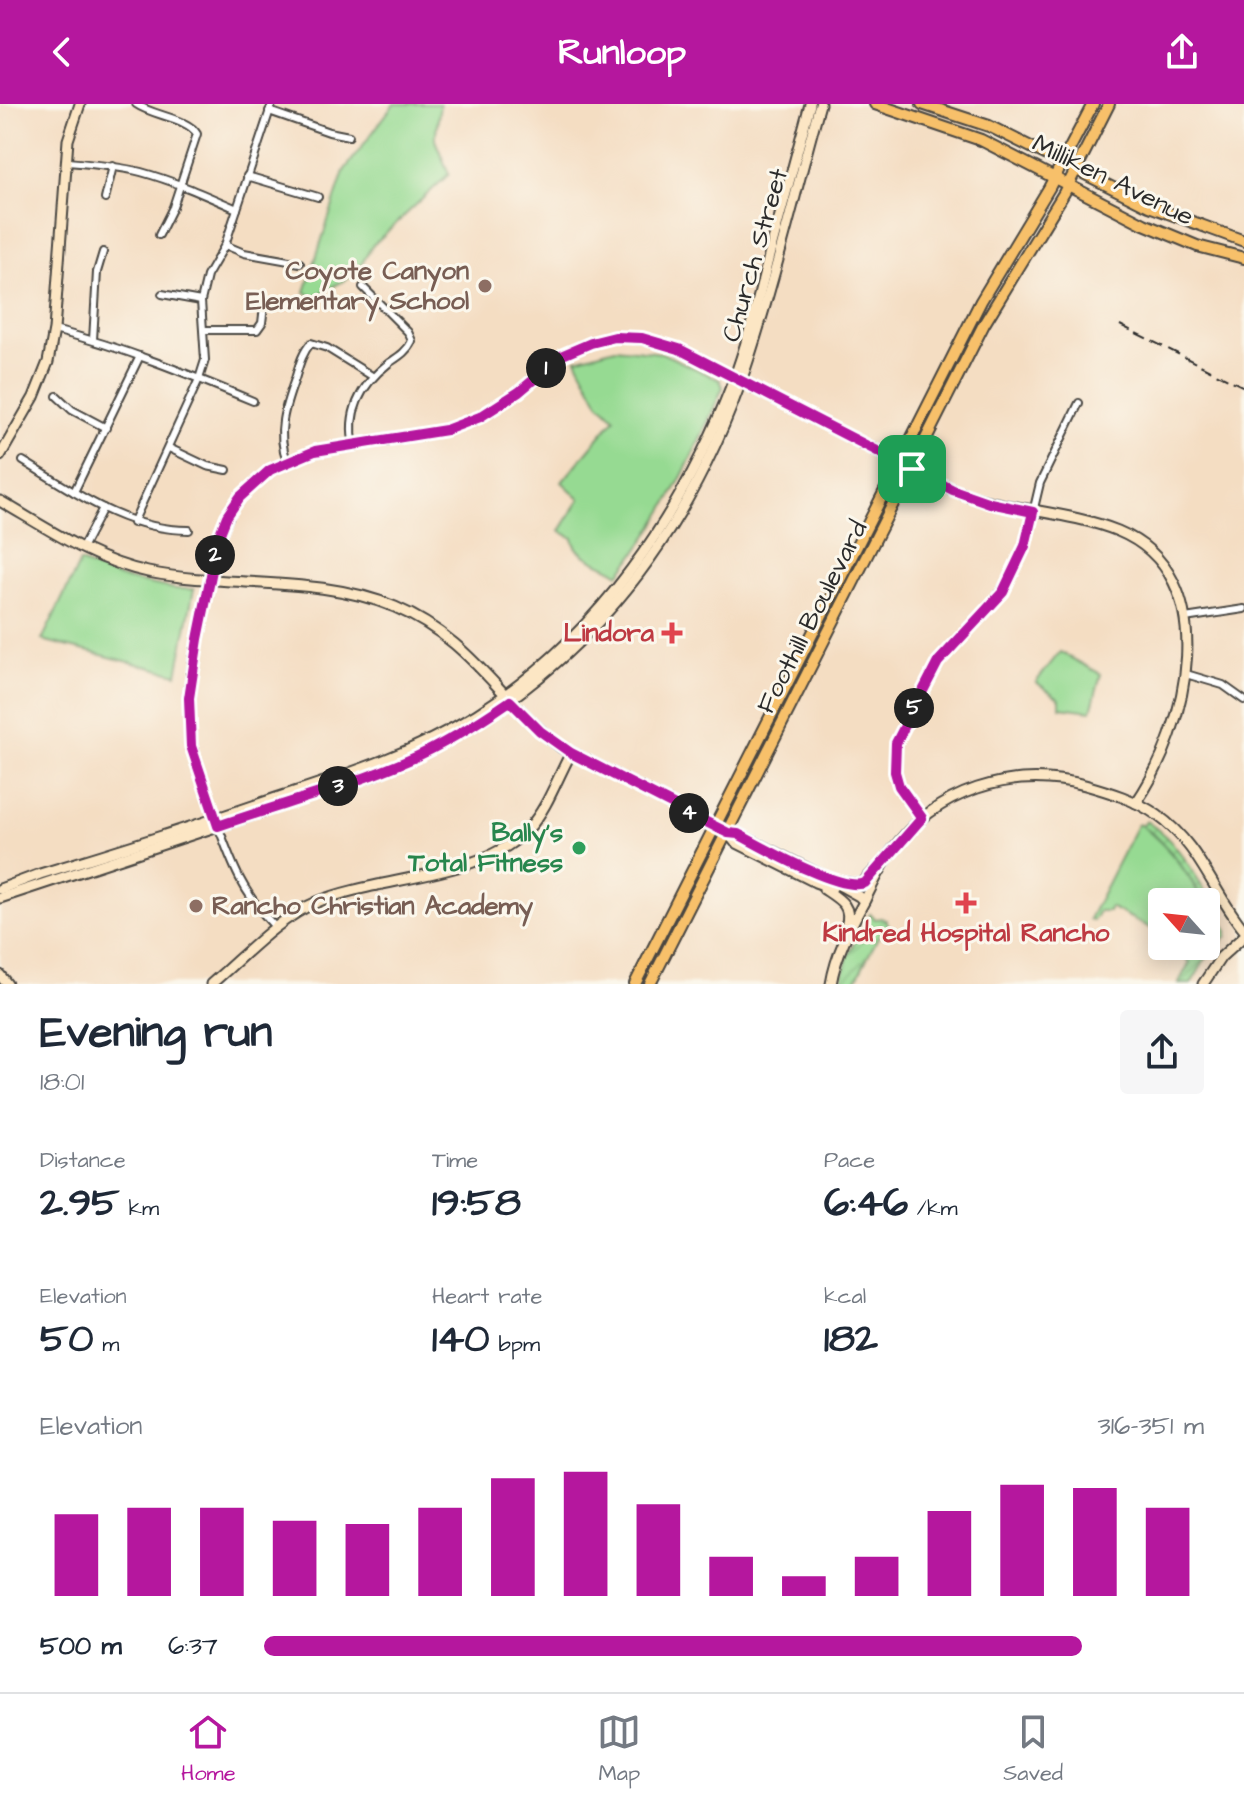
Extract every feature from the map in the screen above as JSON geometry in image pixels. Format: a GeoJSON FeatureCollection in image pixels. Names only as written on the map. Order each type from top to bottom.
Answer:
{"type":"FeatureCollection","features":[{"type":"Feature","properties":{"kind":"main road","name":"Milliken Avenue"},"geometry":{"type":"LineString","coordinates":[[875,104],[981,140],[1144,224],[1197,246],[1244,258]]}},
{"type":"Feature","properties":{"kind":"main road","name":"Milliken Avenue"},"geometry":{"type":"LineString","coordinates":[[922,104],[989,126],[1172,216],[1244,241]]}},
{"type":"Feature","properties":{"kind":"main road","name":"Foothill Boulevard"},"geometry":{"type":"LineString","coordinates":[[635,984],[987,289],[1055,177],[1093,104]]}},
{"type":"Feature","properties":{"kind":"main road","name":"Foothill Boulevard"},"geometry":{"type":"LineString","coordinates":[[650,984],[995,303],[1068,185],[1109,104]]}},
{"type":"Feature","properties":{"kind":"street"},"geometry":{"type":"LineString","coordinates":[[0,456],[42,380],[54,330],[66,162],[71,126],[80,104]]}},
{"type":"Feature","properties":{"kind":"street"},"geometry":{"type":"LineString","coordinates":[[136,104],[195,129],[196,138],[181,185],[159,235]]}},
{"type":"Feature","properties":{"kind":"street","name":"Church Street"},"geometry":{"type":"LineString","coordinates":[[738,379],[810,104]]}},
{"type":"Feature","properties":{"kind":"street","name":"Church Street"},"geometry":{"type":"LineString","coordinates":[[0,898],[406,751],[507,698],[575,635],[625,586],[679,496],[738,379],[762,317],[820,104]]}},
{"type":"Feature","properties":{"kind":"street"},"geometry":{"type":"LineString","coordinates":[[133,523],[199,379],[205,360],[201,301],[207,276],[225,245],[270,108],[329,132],[349,136]]}},
{"type":"Feature","properties":{"kind":"street"},"geometry":{"type":"LineString","coordinates":[[66,162],[113,166],[181,185],[237,209]]}},
{"type":"Feature","properties":{"kind":"street"},"geometry":{"type":"LineString","coordinates":[[105,199],[113,166]]}},
{"type":"Feature","properties":{"kind":"street"},"geometry":{"type":"LineString","coordinates":[[247,176],[318,197]]}},
{"type":"Feature","properties":{"kind":"street"},"geometry":{"type":"LineString","coordinates":[[225,245],[244,253],[300,263]]}},
{"type":"Feature","properties":{"kind":"street"},"geometry":{"type":"LineString","coordinates":[[93,340],[97,272],[103,252]]}},
{"type":"Feature","properties":{"kind":"street"},"geometry":{"type":"LineString","coordinates":[[354,446],[352,428],[356,403],[372,376],[404,352],[412,341],[408,332],[363,287]]}},
{"type":"Feature","properties":{"kind":"street"},"geometry":{"type":"LineString","coordinates":[[162,294],[201,301]]}},
{"type":"Feature","properties":{"kind":"street"},"geometry":{"type":"LineString","coordinates":[[205,330],[257,330],[262,323],[264,306]]}},
{"type":"Feature","properties":{"kind":"street"},"geometry":{"type":"LineString","coordinates":[[54,330],[140,356],[253,401]]}},
{"type":"Feature","properties":{"kind":"street"},"geometry":{"type":"LineString","coordinates":[[276,928],[241,884],[200,778],[191,746],[190,685],[219,536],[227,516],[253,484],[287,461],[315,451],[446,430],[480,417],[519,392],[563,355],[615,337],[660,343],[738,379],[972,498],[1106,527],[1137,542],[1167,573],[1176,589],[1185,618],[1186,674],[1178,715],[1164,753],[1136,803]]}},
{"type":"Feature","properties":{"kind":"street"},"geometry":{"type":"LineString","coordinates":[[287,461],[281,439],[284,409],[302,358],[311,343],[335,352],[372,376]]}},
{"type":"Feature","properties":{"kind":"street"},"geometry":{"type":"LineString","coordinates":[[74,492],[140,356]]}},
{"type":"Feature","properties":{"kind":"street"},"geometry":{"type":"LineString","coordinates":[[57,396],[72,410],[106,428]]}},
{"type":"Feature","properties":{"kind":"street"},"geometry":{"type":"LineString","coordinates":[[922,818],[899,786],[895,772],[896,743],[938,662],[1003,592],[1025,546],[1040,483],[1079,403]]}},
{"type":"Feature","properties":{"kind":"street"},"geometry":{"type":"LineString","coordinates":[[169,448],[207,466],[227,470]]}},
{"type":"Feature","properties":{"kind":"street"},"geometry":{"type":"LineString","coordinates":[[23,461],[133,523],[163,530],[189,530]]}},
{"type":"Feature","properties":{"kind":"street"},"geometry":{"type":"LineString","coordinates":[[0,501],[82,548],[138,570],[352,594],[394,606],[428,623],[461,647],[540,731],[571,753],[728,833],[738,834],[825,877],[864,901]]}},
{"type":"Feature","properties":{"kind":"street"},"geometry":{"type":"LineString","coordinates":[[82,548],[103,508]]}},
{"type":"Feature","properties":{"kind":"street"},"geometry":{"type":"LineString","coordinates":[[1185,618],[1244,609]]}},
{"type":"Feature","properties":{"kind":"street"},"geometry":{"type":"LineString","coordinates":[[1186,674],[1223,685],[1244,700]]}},
{"type":"Feature","properties":{"kind":"street"},"geometry":{"type":"LineString","coordinates":[[211,984],[276,928],[304,909],[330,897],[471,862],[500,851],[518,839],[536,819],[571,753]]}},
{"type":"Feature","properties":{"kind":"street"},"geometry":{"type":"LineString","coordinates":[[831,984],[844,941],[884,864],[897,844],[922,818],[944,802],[991,783],[1017,778],[1048,778],[1109,791],[1136,803],[1155,813],[1199,857],[1219,896],[1244,933],[1221,957],[1203,984]]}},
{"type":"Feature","properties":{"kind":"street","name":"Church Street"},"geometry":{"type":"LineString","coordinates":[[0,889],[40,874],[216,822]]}},
{"type":"Feature","properties":{"kind":"street"},"geometry":{"type":"LineString","coordinates":[[728,833],[735,842],[815,882],[864,901]]}},
{"type":"Feature","properties":{"kind":"street"},"geometry":{"type":"LineString","coordinates":[[825,877],[861,885],[877,866],[884,864]]}},
{"type":"Feature","properties":{"kind":"street"},"geometry":{"type":"LineString","coordinates":[[815,882],[840,900],[848,910],[844,941]]}},
{"type":"Feature","properties":{"kind":"street"},"geometry":{"type":"LineString","coordinates":[[0,975],[7,984]]}},
{"type":"Feature","properties":{"kind":"green space"},"geometry":{"type":"Polygon","coordinates":[[[394,104],[440,104],[435,140],[449,174],[372,246],[356,274],[314,297],[305,292],[344,171],[394,104]]]}},
{"type":"Feature","properties":{"kind":"green space"},"geometry":{"type":"Polygon","coordinates":[[[615,348],[662,353],[720,380],[723,387],[665,508],[619,574],[585,556],[573,538],[560,531],[580,499],[562,482],[615,418],[599,403],[576,359],[615,348]]]}},
{"type":"Feature","properties":{"kind":"green space"},"geometry":{"type":"Polygon","coordinates":[[[80,562],[121,578],[175,589],[194,589],[177,674],[42,640],[80,562]]]}},
{"type":"Feature","properties":{"kind":"green space"},"geometry":{"type":"Polygon","coordinates":[[[1060,652],[1101,674],[1091,711],[1060,707],[1060,699],[1036,682],[1060,652]]]}},
{"type":"Feature","properties":{"kind":"green space"},"geometry":{"type":"Polygon","coordinates":[[[1146,821],[1172,843],[1203,888],[1196,888],[1167,848],[1141,825],[1146,821]]]}},
{"type":"Feature","properties":{"kind":"green space"},"geometry":{"type":"Polygon","coordinates":[[[1140,824],[1160,841],[1196,888],[1148,888],[1148,927],[1110,907],[1108,911],[1099,911],[1093,921],[1089,919],[1140,824]]]}},
{"type":"Feature","properties":{"kind":"green space"},"geometry":{"type":"Polygon","coordinates":[[[870,914],[875,919],[886,920],[889,926],[885,933],[881,931],[854,984],[841,984],[848,955],[870,914]]]}},
{"type":"Feature","properties":{"kind":"green space"},"geometry":{"type":"Polygon","coordinates":[[[1220,917],[1227,929],[1227,936],[1220,944],[1220,932],[1220,917]]]}},
{"type":"Feature","properties":{"kind":"green space"},"geometry":{"type":"Polygon","coordinates":[[[1187,960],[1205,960],[1191,984],[1178,984],[1190,962],[1187,960]]]}},
{"type":"Feature","properties":{"kind":"railway"},"geometry":{"type":"LineString","coordinates":[[1120,325],[1244,387]]}},
{"type":"Feature","properties":{"kind":"place","name":"Coyote Canyon Elementary School"},"geometry":{"type":"Point","coordinates":[485,286]}},
{"type":"Feature","properties":{"kind":"place","name":"Lindora"},"geometry":{"type":"Point","coordinates":[672,633]}},
{"type":"Feature","properties":{"kind":"place","name":"Bally's Total Fitness"},"geometry":{"type":"Point","coordinates":[579,848]}},
{"type":"Feature","properties":{"kind":"place","name":"Kindred Hospital Rancho"},"geometry":{"type":"Point","coordinates":[966,903]}},
{"type":"Feature","properties":{"kind":"place","name":"Rancho Christian Academy"},"geometry":{"type":"Point","coordinates":[196,906]}},
{"type":"Feature","properties":{"kind":"route"},"geometry":{"type":"LineString","coordinates":[[615,337],[642,338],[679,349],[912,469],[972,498],[1033,512],[1025,546],[1003,592],[938,662],[896,743],[895,772],[899,786],[922,818],[865,883],[850,885],[814,873],[775,851],[733,832],[728,833],[582,759],[540,731],[510,701],[467,729],[411,759],[373,775],[218,826],[191,746],[189,698],[198,639],[219,536],[227,516],[253,484],[287,461],[315,451],[446,430],[500,406],[563,355],[615,337]]}}]}
